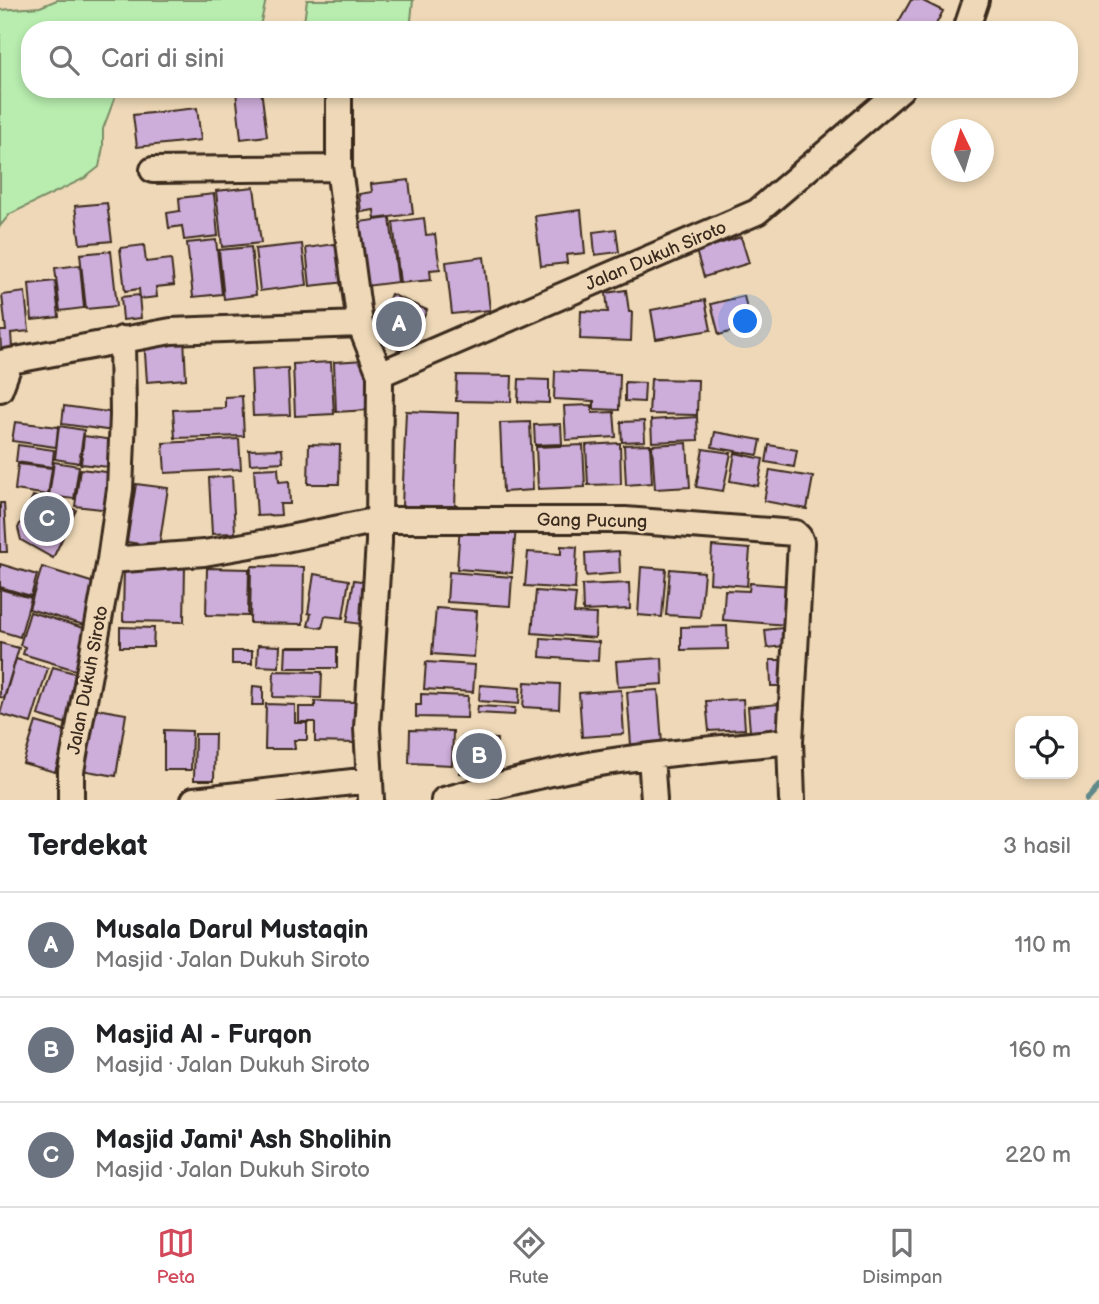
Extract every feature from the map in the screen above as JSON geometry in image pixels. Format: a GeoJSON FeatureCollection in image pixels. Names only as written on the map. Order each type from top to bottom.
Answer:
{"type":"FeatureCollection","features":[{"type":"Feature","properties":{"kind":"street"},"geometry":{"type":"LineString","coordinates":[[969,21],[976,0]]}},
{"type":"Feature","properties":{"kind":"street"},"geometry":{"type":"LineString","coordinates":[[194,800],[371,790],[367,728],[379,520],[380,374],[360,324],[339,169],[339,98]]}},
{"type":"Feature","properties":{"kind":"street","name":"Jalan Dukuh Siroto"},"geometry":{"type":"LineString","coordinates":[[380,374],[757,212],[890,98]]}},
{"type":"Feature","properties":{"kind":"street"},"geometry":{"type":"LineString","coordinates":[[153,170],[339,169]]}},
{"type":"Feature","properties":{"kind":"street"},"geometry":{"type":"LineString","coordinates":[[0,389],[5,362],[122,339],[171,331],[360,324]]}},
{"type":"Feature","properties":{"kind":"street","name":"Jalan Dukuh Siroto"},"geometry":{"type":"LineString","coordinates":[[71,800],[71,771],[110,560],[120,489],[122,339]]}},
{"type":"Feature","properties":{"kind":"street"},"geometry":{"type":"LineString","coordinates":[[110,560],[204,553],[379,520]]}},
{"type":"Feature","properties":{"kind":"street","name":"Gang Pucung"},"geometry":{"type":"LineString","coordinates":[[379,520],[625,520],[795,533],[801,542],[790,741]]}},
{"type":"Feature","properties":{"kind":"street"},"geometry":{"type":"LineString","coordinates":[[444,800],[485,788],[594,764],[790,741],[792,800]]}},
{"type":"Feature","properties":{"kind":"street"},"geometry":{"type":"LineString","coordinates":[[651,756],[654,800]]}},
{"type":"Feature","properties":{"kind":"green space"},"geometry":{"type":"Polygon","coordinates":[[[57,0],[266,0],[261,21],[21,21],[21,98],[115,98],[103,129],[99,167],[85,178],[10,214],[0,226],[0,10],[40,7],[57,0]]]}},
{"type":"Feature","properties":{"kind":"green space"},"geometry":{"type":"Polygon","coordinates":[[[307,0],[413,0],[411,21],[304,21],[307,0]]]}},
{"type":"Feature","properties":{"kind":"building"},"geometry":{"type":"Polygon","coordinates":[[[911,0],[921,0],[943,11],[938,21],[899,21],[911,0]]]}},
{"type":"Feature","properties":{"kind":"building"},"geometry":{"type":"Polygon","coordinates":[[[237,98],[262,98],[267,136],[241,139],[237,98]]]}},
{"type":"Feature","properties":{"kind":"building"},"geometry":{"type":"Polygon","coordinates":[[[197,108],[201,140],[137,147],[133,115],[197,108]]]}},
{"type":"Feature","properties":{"kind":"building"},"geometry":{"type":"Polygon","coordinates":[[[409,180],[413,214],[375,219],[374,210],[361,212],[359,194],[372,192],[371,184],[409,180]]]}},
{"type":"Feature","properties":{"kind":"building"},"geometry":{"type":"Polygon","coordinates":[[[254,187],[261,243],[222,247],[216,191],[254,187]]]}},
{"type":"Feature","properties":{"kind":"building"},"geometry":{"type":"Polygon","coordinates":[[[214,194],[218,236],[184,240],[182,226],[169,228],[167,213],[180,211],[179,198],[214,194]]]}},
{"type":"Feature","properties":{"kind":"building"},"geometry":{"type":"Polygon","coordinates":[[[107,203],[112,241],[80,244],[75,206],[107,203]]]}},
{"type":"Feature","properties":{"kind":"building"},"geometry":{"type":"Polygon","coordinates":[[[581,210],[585,253],[566,255],[567,263],[541,266],[535,216],[581,210]]]}},
{"type":"Feature","properties":{"kind":"building"},"geometry":{"type":"Polygon","coordinates":[[[390,218],[398,282],[366,286],[359,222],[390,218]]]}},
{"type":"Feature","properties":{"kind":"building"},"geometry":{"type":"Polygon","coordinates":[[[424,218],[426,235],[435,234],[440,269],[430,270],[431,280],[400,283],[393,222],[424,218]]]}},
{"type":"Feature","properties":{"kind":"building"},"geometry":{"type":"Polygon","coordinates":[[[616,229],[619,252],[595,255],[593,232],[616,229]]]}},
{"type":"Feature","properties":{"kind":"building"},"geometry":{"type":"Polygon","coordinates":[[[741,237],[749,263],[704,277],[696,251],[741,237]]]}},
{"type":"Feature","properties":{"kind":"building"},"geometry":{"type":"Polygon","coordinates":[[[216,240],[222,294],[193,297],[187,243],[216,240]]]}},
{"type":"Feature","properties":{"kind":"building"},"geometry":{"type":"Polygon","coordinates":[[[342,243],[346,282],[310,286],[306,248],[342,243]]]}},
{"type":"Feature","properties":{"kind":"building"},"geometry":{"type":"Polygon","coordinates":[[[302,244],[307,285],[260,291],[255,249],[302,244]]]}},
{"type":"Feature","properties":{"kind":"building"},"geometry":{"type":"Polygon","coordinates":[[[144,245],[146,262],[171,259],[174,285],[156,287],[157,297],[140,299],[139,289],[125,291],[120,248],[144,245]]]}},
{"type":"Feature","properties":{"kind":"building"},"geometry":{"type":"Polygon","coordinates":[[[251,247],[256,295],[224,299],[219,250],[251,247]]]}},
{"type":"Feature","properties":{"kind":"building"},"geometry":{"type":"Polygon","coordinates":[[[111,251],[117,306],[86,309],[80,254],[111,251]]]}},
{"type":"Feature","properties":{"kind":"building"},"geometry":{"type":"Polygon","coordinates":[[[484,257],[490,310],[452,314],[446,262],[484,257]]]}},
{"type":"Feature","properties":{"kind":"building"},"geometry":{"type":"Polygon","coordinates":[[[80,265],[84,308],[60,311],[55,268],[80,265]]]}},
{"type":"Feature","properties":{"kind":"building"},"geometry":{"type":"Polygon","coordinates":[[[55,281],[59,317],[32,320],[29,284],[55,281]]]}},
{"type":"Feature","properties":{"kind":"building"},"geometry":{"type":"Polygon","coordinates":[[[626,290],[629,312],[632,312],[631,341],[580,339],[581,311],[608,312],[606,293],[626,290]]]}},
{"type":"Feature","properties":{"kind":"building"},"geometry":{"type":"Polygon","coordinates":[[[25,292],[29,331],[11,333],[12,348],[1,349],[0,331],[6,331],[2,295],[25,292]]]}},
{"type":"Feature","properties":{"kind":"building"},"geometry":{"type":"Polygon","coordinates":[[[391,294],[427,310],[408,353],[372,338],[391,294]]]}},
{"type":"Feature","properties":{"kind":"building"},"geometry":{"type":"Polygon","coordinates":[[[139,295],[141,318],[123,320],[121,297],[139,295]]]}},
{"type":"Feature","properties":{"kind":"building"},"geometry":{"type":"Polygon","coordinates":[[[744,296],[751,326],[719,335],[711,304],[744,296]]]}},
{"type":"Feature","properties":{"kind":"building"},"geometry":{"type":"Polygon","coordinates":[[[705,300],[711,330],[656,339],[651,310],[705,300]]]}},
{"type":"Feature","properties":{"kind":"building"},"geometry":{"type":"Polygon","coordinates":[[[184,337],[186,379],[147,382],[144,339],[184,337]]]}},
{"type":"Feature","properties":{"kind":"building"},"geometry":{"type":"Polygon","coordinates":[[[365,360],[368,410],[336,412],[334,362],[365,360]]]}},
{"type":"Feature","properties":{"kind":"building"},"geometry":{"type":"Polygon","coordinates":[[[331,362],[334,414],[295,416],[293,364],[331,362]]]}},
{"type":"Feature","properties":{"kind":"building"},"geometry":{"type":"Polygon","coordinates":[[[288,368],[290,415],[253,416],[251,370],[288,368]]]}},
{"type":"Feature","properties":{"kind":"building"},"geometry":{"type":"Polygon","coordinates":[[[555,371],[620,374],[619,410],[594,409],[594,401],[554,399],[555,371]]]}},
{"type":"Feature","properties":{"kind":"building"},"geometry":{"type":"Polygon","coordinates":[[[457,375],[512,376],[511,402],[456,401],[457,375]]]}},
{"type":"Feature","properties":{"kind":"building"},"geometry":{"type":"Polygon","coordinates":[[[519,379],[549,380],[549,403],[518,402],[519,379]]]}},
{"type":"Feature","properties":{"kind":"building"},"geometry":{"type":"Polygon","coordinates":[[[651,379],[698,380],[697,415],[649,414],[651,379]]]}},
{"type":"Feature","properties":{"kind":"building"},"geometry":{"type":"Polygon","coordinates":[[[625,382],[645,383],[644,402],[625,401],[625,382]]]}},
{"type":"Feature","properties":{"kind":"building"},"geometry":{"type":"Polygon","coordinates":[[[242,396],[244,436],[175,438],[173,410],[225,408],[225,397],[242,396]]]}},
{"type":"Feature","properties":{"kind":"building"},"geometry":{"type":"Polygon","coordinates":[[[592,405],[592,413],[614,412],[616,437],[566,440],[564,406],[592,405]]]}},
{"type":"Feature","properties":{"kind":"building"},"geometry":{"type":"Polygon","coordinates":[[[64,406],[116,413],[114,431],[62,424],[64,406]]]}},
{"type":"Feature","properties":{"kind":"building"},"geometry":{"type":"Polygon","coordinates":[[[406,411],[458,413],[455,508],[402,506],[406,411]]]}},
{"type":"Feature","properties":{"kind":"building"},"geometry":{"type":"Polygon","coordinates":[[[697,417],[698,440],[652,442],[651,420],[697,417]]]}},
{"type":"Feature","properties":{"kind":"building"},"geometry":{"type":"Polygon","coordinates":[[[644,421],[645,441],[622,442],[621,422],[644,421]]]}},
{"type":"Feature","properties":{"kind":"building"},"geometry":{"type":"Polygon","coordinates":[[[15,422],[58,427],[56,447],[12,441],[15,422]]]}},
{"type":"Feature","properties":{"kind":"building"},"geometry":{"type":"Polygon","coordinates":[[[530,422],[533,490],[503,492],[500,423],[530,422]]]}},
{"type":"Feature","properties":{"kind":"building"},"geometry":{"type":"Polygon","coordinates":[[[561,424],[562,444],[535,445],[534,425],[561,424]]]}},
{"type":"Feature","properties":{"kind":"building"},"geometry":{"type":"Polygon","coordinates":[[[59,426],[84,430],[79,463],[55,459],[59,426]]]}},
{"type":"Feature","properties":{"kind":"building"},"geometry":{"type":"Polygon","coordinates":[[[715,432],[761,440],[758,455],[712,447],[715,432]]]}},
{"type":"Feature","properties":{"kind":"building"},"geometry":{"type":"Polygon","coordinates":[[[84,436],[121,441],[118,468],[81,464],[84,436]]]}},
{"type":"Feature","properties":{"kind":"building"},"geometry":{"type":"Polygon","coordinates":[[[239,439],[241,469],[165,473],[163,443],[239,439]]]}},
{"type":"Feature","properties":{"kind":"building"},"geometry":{"type":"Polygon","coordinates":[[[620,443],[621,484],[588,485],[586,445],[620,443]]]}},
{"type":"Feature","properties":{"kind":"building"},"geometry":{"type":"Polygon","coordinates":[[[687,443],[690,487],[655,489],[652,445],[687,443]]]}},
{"type":"Feature","properties":{"kind":"building"},"geometry":{"type":"Polygon","coordinates":[[[309,444],[340,445],[339,484],[308,484],[309,444]]]}},
{"type":"Feature","properties":{"kind":"building"},"geometry":{"type":"Polygon","coordinates":[[[650,444],[652,483],[626,485],[624,445],[650,444]]]}},
{"type":"Feature","properties":{"kind":"building"},"geometry":{"type":"Polygon","coordinates":[[[18,445],[54,450],[52,467],[16,462],[18,445]]]}},
{"type":"Feature","properties":{"kind":"building"},"geometry":{"type":"Polygon","coordinates":[[[583,445],[585,487],[538,489],[536,447],[583,445]]]}},
{"type":"Feature","properties":{"kind":"building"},"geometry":{"type":"Polygon","coordinates":[[[769,445],[797,450],[794,467],[766,462],[769,445]]]}},
{"type":"Feature","properties":{"kind":"building"},"geometry":{"type":"Polygon","coordinates":[[[282,449],[283,462],[250,464],[249,450],[282,449]]]}},
{"type":"Feature","properties":{"kind":"building"},"geometry":{"type":"Polygon","coordinates":[[[703,449],[731,453],[723,491],[696,487],[703,449]]]}},
{"type":"Feature","properties":{"kind":"building"},"geometry":{"type":"Polygon","coordinates":[[[735,453],[763,459],[758,486],[730,481],[735,453]]]}},
{"type":"Feature","properties":{"kind":"building"},"geometry":{"type":"Polygon","coordinates":[[[54,462],[79,466],[74,499],[49,496],[54,462]]]}},
{"type":"Feature","properties":{"kind":"building"},"geometry":{"type":"Polygon","coordinates":[[[18,464],[52,468],[48,495],[15,490],[18,464]]]}},
{"type":"Feature","properties":{"kind":"building"},"geometry":{"type":"Polygon","coordinates":[[[278,468],[279,482],[289,481],[290,504],[280,504],[281,515],[257,516],[254,469],[278,468]]]}},
{"type":"Feature","properties":{"kind":"building"},"geometry":{"type":"Polygon","coordinates":[[[80,469],[114,473],[110,510],[75,506],[80,469]]]}},
{"type":"Feature","properties":{"kind":"building"},"geometry":{"type":"Polygon","coordinates":[[[770,470],[813,477],[807,509],[764,501],[770,470]]]}},
{"type":"Feature","properties":{"kind":"building"},"geometry":{"type":"Polygon","coordinates":[[[232,476],[235,533],[212,534],[209,478],[232,476]]]}},
{"type":"Feature","properties":{"kind":"building"},"geometry":{"type":"Polygon","coordinates":[[[136,484],[168,488],[159,547],[127,542],[136,484]]]}},
{"type":"Feature","properties":{"kind":"building"},"geometry":{"type":"Polygon","coordinates":[[[33,496],[76,510],[53,558],[21,540],[18,528],[33,496]]]}},
{"type":"Feature","properties":{"kind":"building"},"geometry":{"type":"Polygon","coordinates":[[[0,503],[4,503],[7,552],[0,552],[0,503]]]}},
{"type":"Feature","properties":{"kind":"building"},"geometry":{"type":"Polygon","coordinates":[[[460,523],[516,527],[512,573],[457,569],[460,523]]]}},
{"type":"Feature","properties":{"kind":"building"},"geometry":{"type":"Polygon","coordinates":[[[561,546],[577,547],[575,589],[525,586],[528,552],[561,554],[561,546]]]}},
{"type":"Feature","properties":{"kind":"building"},"geometry":{"type":"Polygon","coordinates":[[[712,546],[750,549],[747,586],[710,583],[712,546]]]}},
{"type":"Feature","properties":{"kind":"building"},"geometry":{"type":"Polygon","coordinates":[[[619,551],[620,573],[586,576],[585,553],[619,551]]]}},
{"type":"Feature","properties":{"kind":"building"},"geometry":{"type":"Polygon","coordinates":[[[0,564],[37,575],[31,596],[0,587],[0,564]]]}},
{"type":"Feature","properties":{"kind":"building"},"geometry":{"type":"Polygon","coordinates":[[[124,565],[185,566],[184,622],[123,621],[124,565]]]}},
{"type":"Feature","properties":{"kind":"building"},"geometry":{"type":"Polygon","coordinates":[[[251,566],[304,567],[303,624],[250,623],[251,566]]]}},
{"type":"Feature","properties":{"kind":"building"},"geometry":{"type":"Polygon","coordinates":[[[42,567],[104,586],[91,627],[29,609],[42,567]]]}},
{"type":"Feature","properties":{"kind":"building"},"geometry":{"type":"Polygon","coordinates":[[[641,567],[666,569],[662,617],[638,615],[641,567]]]}},
{"type":"Feature","properties":{"kind":"building"},"geometry":{"type":"Polygon","coordinates":[[[207,568],[249,569],[248,616],[206,615],[207,568]]]}},
{"type":"Feature","properties":{"kind":"building"},"geometry":{"type":"Polygon","coordinates":[[[670,569],[704,572],[700,617],[666,615],[670,569]]]}},
{"type":"Feature","properties":{"kind":"building"},"geometry":{"type":"Polygon","coordinates":[[[449,572],[512,577],[510,606],[447,602],[449,572]]]}},
{"type":"Feature","properties":{"kind":"building"},"geometry":{"type":"Polygon","coordinates":[[[314,574],[349,580],[343,618],[325,616],[322,628],[308,626],[314,574]]]}},
{"type":"Feature","properties":{"kind":"building"},"geometry":{"type":"Polygon","coordinates":[[[354,580],[375,583],[369,625],[347,622],[354,580]]]}},
{"type":"Feature","properties":{"kind":"building"},"geometry":{"type":"Polygon","coordinates":[[[629,583],[630,609],[583,611],[582,585],[629,583]]]}},
{"type":"Feature","properties":{"kind":"building"},"geometry":{"type":"Polygon","coordinates":[[[750,583],[791,586],[788,625],[723,620],[725,590],[749,591],[750,583]]]}},
{"type":"Feature","properties":{"kind":"building"},"geometry":{"type":"Polygon","coordinates":[[[0,589],[31,598],[20,637],[0,631],[0,589]]]}},
{"type":"Feature","properties":{"kind":"building"},"geometry":{"type":"Polygon","coordinates":[[[536,591],[576,594],[574,613],[596,614],[595,638],[532,633],[536,591]]]}},
{"type":"Feature","properties":{"kind":"building"},"geometry":{"type":"Polygon","coordinates":[[[436,608],[477,611],[474,657],[432,654],[436,608]]]}},
{"type":"Feature","properties":{"kind":"building"},"geometry":{"type":"Polygon","coordinates":[[[30,612],[94,631],[82,672],[23,654],[25,647],[20,645],[30,612]]]}},
{"type":"Feature","properties":{"kind":"building"},"geometry":{"type":"Polygon","coordinates":[[[727,626],[728,649],[681,650],[681,627],[727,626]]]}},
{"type":"Feature","properties":{"kind":"building"},"geometry":{"type":"Polygon","coordinates":[[[120,627],[154,628],[153,647],[120,647],[120,627]]]}},
{"type":"Feature","properties":{"kind":"building"},"geometry":{"type":"Polygon","coordinates":[[[782,628],[783,646],[767,648],[765,630],[782,628]]]}},
{"type":"Feature","properties":{"kind":"building"},"geometry":{"type":"Polygon","coordinates":[[[541,638],[599,642],[598,661],[540,657],[541,638]]]}},
{"type":"Feature","properties":{"kind":"building"},"geometry":{"type":"Polygon","coordinates":[[[0,643],[19,648],[4,698],[0,697],[0,643]]]}},
{"type":"Feature","properties":{"kind":"building"},"geometry":{"type":"Polygon","coordinates":[[[258,645],[280,646],[279,667],[257,666],[258,645]]]}},
{"type":"Feature","properties":{"kind":"building"},"geometry":{"type":"Polygon","coordinates":[[[286,647],[337,647],[337,668],[285,668],[286,647]]]}},
{"type":"Feature","properties":{"kind":"building"},"geometry":{"type":"Polygon","coordinates":[[[232,651],[252,651],[252,664],[232,664],[232,651]]]}},
{"type":"Feature","properties":{"kind":"building"},"geometry":{"type":"Polygon","coordinates":[[[662,658],[663,684],[618,687],[616,661],[662,658]]]}},
{"type":"Feature","properties":{"kind":"building"},"geometry":{"type":"Polygon","coordinates":[[[16,659],[48,668],[31,723],[0,714],[16,659]]]}},
{"type":"Feature","properties":{"kind":"building"},"geometry":{"type":"Polygon","coordinates":[[[770,660],[785,660],[786,686],[771,686],[770,660]]]}},
{"type":"Feature","properties":{"kind":"building"},"geometry":{"type":"Polygon","coordinates":[[[426,662],[475,665],[473,692],[424,689],[426,662]]]}},
{"type":"Feature","properties":{"kind":"building"},"geometry":{"type":"Polygon","coordinates":[[[53,667],[85,676],[71,725],[38,715],[53,667]]]}},
{"type":"Feature","properties":{"kind":"building"},"geometry":{"type":"Polygon","coordinates":[[[274,671],[322,672],[321,698],[273,697],[274,671]]]}},
{"type":"Feature","properties":{"kind":"building"},"geometry":{"type":"Polygon","coordinates":[[[525,682],[560,684],[559,709],[523,707],[525,682]]]}},
{"type":"Feature","properties":{"kind":"building"},"geometry":{"type":"Polygon","coordinates":[[[480,685],[520,688],[519,704],[479,701],[480,685]]]}},
{"type":"Feature","properties":{"kind":"building"},"geometry":{"type":"Polygon","coordinates":[[[253,686],[263,687],[263,705],[252,705],[253,686]]]}},
{"type":"Feature","properties":{"kind":"building"},"geometry":{"type":"Polygon","coordinates":[[[621,690],[624,734],[582,737],[579,693],[621,690]]]}},
{"type":"Feature","properties":{"kind":"building"},"geometry":{"type":"Polygon","coordinates":[[[658,690],[662,743],[631,745],[627,692],[658,690]]]}},
{"type":"Feature","properties":{"kind":"building"},"geometry":{"type":"Polygon","coordinates":[[[421,694],[468,696],[467,718],[416,717],[416,705],[421,705],[421,694]]]}},
{"type":"Feature","properties":{"kind":"building"},"geometry":{"type":"Polygon","coordinates":[[[743,699],[745,729],[709,731],[706,701],[743,699]]]}},
{"type":"Feature","properties":{"kind":"building"},"geometry":{"type":"Polygon","coordinates":[[[315,701],[355,702],[355,743],[315,742],[315,722],[299,722],[299,707],[315,707],[315,701]]]}},
{"type":"Feature","properties":{"kind":"building"},"geometry":{"type":"Polygon","coordinates":[[[266,704],[295,705],[295,723],[307,723],[307,740],[294,740],[295,749],[265,749],[266,704]]]}},
{"type":"Feature","properties":{"kind":"building"},"geometry":{"type":"Polygon","coordinates":[[[778,704],[780,736],[741,739],[740,732],[750,731],[748,707],[778,704]]]}},
{"type":"Feature","properties":{"kind":"building"},"geometry":{"type":"Polygon","coordinates":[[[478,706],[515,708],[514,715],[477,713],[478,706]]]}},
{"type":"Feature","properties":{"kind":"building"},"geometry":{"type":"Polygon","coordinates":[[[91,708],[126,714],[116,776],[81,770],[91,708]]]}},
{"type":"Feature","properties":{"kind":"building"},"geometry":{"type":"Polygon","coordinates":[[[36,722],[67,731],[55,772],[23,763],[36,722]]]}},
{"type":"Feature","properties":{"kind":"building"},"geometry":{"type":"Polygon","coordinates":[[[164,730],[192,731],[191,770],[164,770],[164,730]]]}},
{"type":"Feature","properties":{"kind":"building"},"geometry":{"type":"Polygon","coordinates":[[[410,730],[453,731],[452,765],[409,763],[410,730]]]}},
{"type":"Feature","properties":{"kind":"building"},"geometry":{"type":"Polygon","coordinates":[[[195,734],[215,734],[214,780],[194,780],[195,734]]]}},
{"type":"Feature","properties":{"kind":"building"},"geometry":{"type":"Polygon","coordinates":[[[463,737],[497,739],[495,775],[460,773],[463,737]]]}},
{"type":"Feature","properties":{"kind":"waterway"},"geometry":{"type":"LineString","coordinates":[[1087,800],[1099,787]]}},
{"type":"Feature","properties":{"kind":"place","name":"Musala Darul Mustaqin"},"geometry":{"type":"Point","coordinates":[399,324]}},
{"type":"Feature","properties":{"kind":"place","name":"Masjid Jami' Ash Sholihin"},"geometry":{"type":"Point","coordinates":[47,519]}},
{"type":"Feature","properties":{"kind":"place","name":"Masjid Al - Furqon"},"geometry":{"type":"Point","coordinates":[479,756]}}]}
